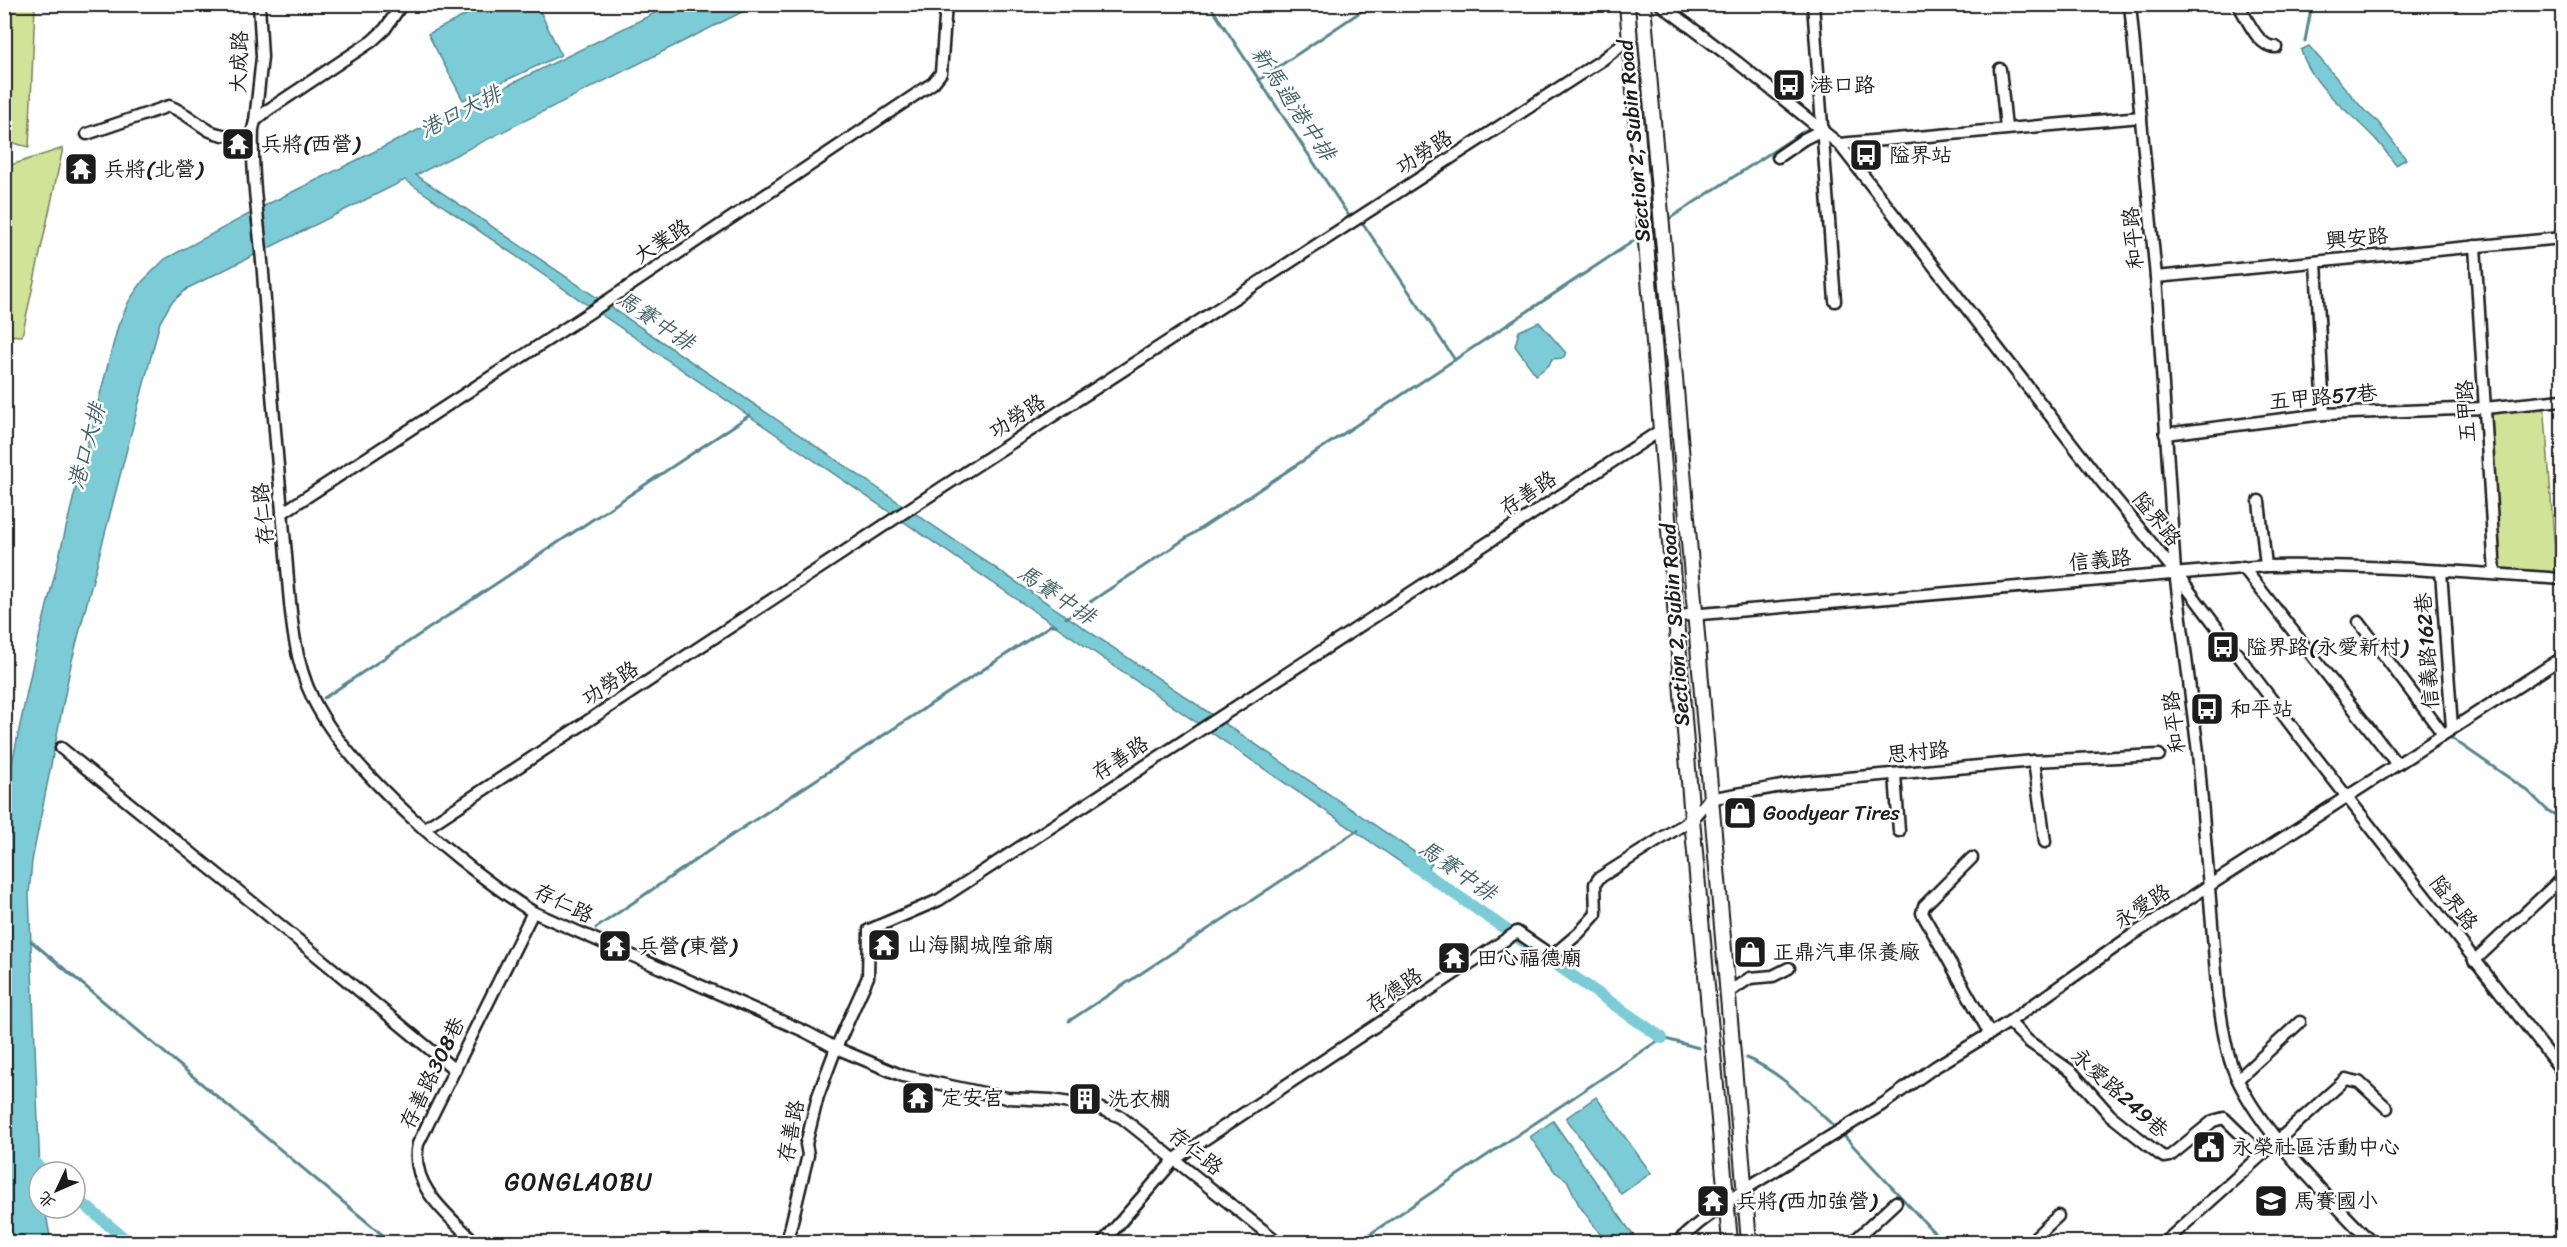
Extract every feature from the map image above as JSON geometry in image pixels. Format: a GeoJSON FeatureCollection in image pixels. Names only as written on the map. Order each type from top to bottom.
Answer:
{"type":"FeatureCollection","features":[{"type":"Feature","properties":{"kind":"main road","name":"Section 2, Subin Road"},"geometry":{"type":"LineString","coordinates":[[1627,4],[1692,819],[1730,1242]]}},
{"type":"Feature","properties":{"kind":"main road","name":"Section 2, Subin Road"},"geometry":{"type":"LineString","coordinates":[[1643,4],[1709,798],[1749,1242]]}},
{"type":"Feature","properties":{"kind":"street","name":"大成路"},"geometry":{"type":"LineString","coordinates":[[255,122],[261,57],[259,4]]}},
{"type":"Feature","properties":{"kind":"street"},"geometry":{"type":"LineString","coordinates":[[87,134],[169,106],[210,131],[221,135],[252,139],[255,122],[372,41],[385,29],[402,4]]}},
{"type":"Feature","properties":{"kind":"street","name":"大業路"},"geometry":{"type":"LineString","coordinates":[[282,513],[321,490],[933,83],[941,73],[946,4]]}},
{"type":"Feature","properties":{"kind":"street"},"geometry":{"type":"LineString","coordinates":[[1660,4],[1822,130]]}},
{"type":"Feature","properties":{"kind":"street"},"geometry":{"type":"LineString","coordinates":[[1813,4],[1835,302]]}},
{"type":"Feature","properties":{"kind":"street","name":"和平路"},"geometry":{"type":"LineString","coordinates":[[2130,4],[2156,277],[2175,572],[2198,752],[2220,1007],[2229,1056],[2238,1079],[2260,1117],[2371,1242]]}},
{"type":"Feature","properties":{"kind":"street"},"geometry":{"type":"LineString","coordinates":[[2238,4],[2263,43],[2276,47]]}},
{"type":"Feature","properties":{"kind":"street","name":"功勞路"},"geometry":{"type":"LineString","coordinates":[[424,829],[994,454],[1602,60],[1630,37]]}},
{"type":"Feature","properties":{"kind":"street"},"geometry":{"type":"LineString","coordinates":[[2000,69],[2006,129]]}},
{"type":"Feature","properties":{"kind":"street"},"geometry":{"type":"LineString","coordinates":[[1839,144],[2141,117]]}},
{"type":"Feature","properties":{"kind":"street"},"geometry":{"type":"LineString","coordinates":[[1778,157],[1822,130]]}},
{"type":"Feature","properties":{"kind":"street","name":"隘界路"},"geometry":{"type":"LineString","coordinates":[[1822,130],[1839,144],[2562,1071]]}},
{"type":"Feature","properties":{"kind":"street","name":"存仁路"},"geometry":{"type":"LineString","coordinates":[[252,139],[282,513],[298,653],[313,698],[327,723],[363,768],[424,829],[533,912],[903,1076],[1007,1098],[1051,1100],[1096,1107],[1121,1117],[1278,1242]]}},
{"type":"Feature","properties":{"kind":"street","name":"興安路"},"geometry":{"type":"LineString","coordinates":[[2156,277],[2562,238]]}},
{"type":"Feature","properties":{"kind":"street","name":"五甲路"},"geometry":{"type":"LineString","coordinates":[[2475,246],[2495,574]]}},
{"type":"Feature","properties":{"kind":"street"},"geometry":{"type":"LineString","coordinates":[[2316,262],[2324,414]]}},
{"type":"Feature","properties":{"kind":"street","name":"五甲路57巷"},"geometry":{"type":"LineString","coordinates":[[2165,434],[2324,414],[2485,408],[2562,400]]}},
{"type":"Feature","properties":{"kind":"street","name":"存善路"},"geometry":{"type":"LineString","coordinates":[[787,1242],[818,1096],[836,1048],[868,977],[869,930],[939,900],[1661,430]]}},
{"type":"Feature","properties":{"kind":"street"},"geometry":{"type":"LineString","coordinates":[[2259,501],[2266,566]]}},
{"type":"Feature","properties":{"kind":"street","name":"信義路"},"geometry":{"type":"LineString","coordinates":[[1677,616],[2266,566],[2306,565],[2562,579]]}},
{"type":"Feature","properties":{"kind":"street"},"geometry":{"type":"LineString","coordinates":[[2243,567],[2396,763]]}},
{"type":"Feature","properties":{"kind":"street","name":"信義路162巷"},"geometry":{"type":"LineString","coordinates":[[2441,571],[2447,731]]}},
{"type":"Feature","properties":{"kind":"street"},"geometry":{"type":"LineString","coordinates":[[2359,622],[2447,731]]}},
{"type":"Feature","properties":{"kind":"street","name":"永愛路"},"geometry":{"type":"LineString","coordinates":[[1745,1189],[1883,1104],[1935,1067],[2009,1022],[2131,936],[2562,658]]}},
{"type":"Feature","properties":{"kind":"street"},"geometry":{"type":"LineString","coordinates":[[61,748],[455,1070]]}},
{"type":"Feature","properties":{"kind":"street","name":"思村路"},"geometry":{"type":"LineString","coordinates":[[1709,798],[1804,782],[2034,761],[2159,755]]}},
{"type":"Feature","properties":{"kind":"street"},"geometry":{"type":"LineString","coordinates":[[2034,761],[2045,842]]}},
{"type":"Feature","properties":{"kind":"street"},"geometry":{"type":"LineString","coordinates":[[1895,774],[1899,831]]}},
{"type":"Feature","properties":{"kind":"street"},"geometry":{"type":"LineString","coordinates":[[1692,819],[1709,798]]}},
{"type":"Feature","properties":{"kind":"street","name":"存德路"},"geometry":{"type":"LineString","coordinates":[[1103,1242],[1175,1159],[1517,932],[1552,956],[1579,933],[1596,914],[1595,884],[1599,878],[1692,819]]}},
{"type":"Feature","properties":{"kind":"street"},"geometry":{"type":"LineString","coordinates":[[1972,858],[1924,906],[1922,913],[1990,1034]]}},
{"type":"Feature","properties":{"kind":"street"},"geometry":{"type":"LineString","coordinates":[[2474,961],[2562,880]]}},
{"type":"Feature","properties":{"kind":"street","name":"存善路308巷"},"geometry":{"type":"LineString","coordinates":[[474,1242],[429,1195],[419,1175],[415,1157],[418,1144],[533,912]]}},
{"type":"Feature","properties":{"kind":"street"},"geometry":{"type":"LineString","coordinates":[[1727,993],[1750,978],[1773,976],[1789,968]]}},
{"type":"Feature","properties":{"kind":"street","name":"永愛路249巷"},"geometry":{"type":"LineString","coordinates":[[2009,1022],[2028,1041],[2072,1072],[2110,1115],[2164,1157],[2170,1156],[2212,1120],[2224,1118],[2261,1154]]}},
{"type":"Feature","properties":{"kind":"street"},"geometry":{"type":"LineString","coordinates":[[2238,1079],[2300,1022]]}},
{"type":"Feature","properties":{"kind":"street"},"geometry":{"type":"LineString","coordinates":[[2165,1242],[2346,1079],[2353,1078],[2387,1108]]}},
{"type":"Feature","properties":{"kind":"street"},"geometry":{"type":"LineString","coordinates":[[1677,1242],[1725,1202],[1745,1189]]}},
{"type":"Feature","properties":{"kind":"street"},"geometry":{"type":"LineString","coordinates":[[1853,1242],[1896,1202]]}},
{"type":"Feature","properties":{"kind":"street"},"geometry":{"type":"LineString","coordinates":[[2030,1242],[2058,1216]]}},
{"type":"Feature","properties":{"kind":"street"},"geometry":{"type":"LineString","coordinates":[[2559,1242],[2562,1239]]}},
{"type":"Feature","properties":{"kind":"green space"},"geometry":{"type":"Polygon","coordinates":[[[5,4],[35,5],[29,147],[5,141],[5,4]]]}},
{"type":"Feature","properties":{"kind":"green space"},"geometry":{"type":"Polygon","coordinates":[[[63,148],[22,336],[5,335],[5,165],[8,166],[63,148]]]}},
{"type":"Feature","properties":{"kind":"green space"},"geometry":{"type":"Polygon","coordinates":[[[2544,402],[2557,579],[2495,574],[2485,408],[2544,402]]]}},
{"type":"Feature","properties":{"kind":"water"},"geometry":{"type":"Polygon","coordinates":[[[486,5],[537,5],[561,55],[463,100],[428,34],[486,5]]]}},
{"type":"Feature","properties":{"kind":"water","name":"港口大排"},"geometry":{"type":"Polygon","coordinates":[[[671,5],[756,5],[416,175],[1432,864],[1422,877],[405,180],[188,288],[171,303],[160,322],[71,664],[32,861],[29,894],[40,1160],[27,1160],[27,1220],[47,1220],[51,1242],[14,1242],[4,1201],[5,797],[33,663],[78,479],[118,326],[129,301],[142,282],[165,259],[268,204],[671,5]]]}},
{"type":"Feature","properties":{"kind":"water"},"geometry":{"type":"Polygon","coordinates":[[[2309,46],[2364,110],[2378,122],[2406,159],[2396,165],[2379,143],[2324,89],[2314,77],[2301,50],[2309,46]]]}},
{"type":"Feature","properties":{"kind":"water"},"geometry":{"type":"Polygon","coordinates":[[[1539,322],[1566,353],[1563,358],[1552,359],[1549,365],[1536,375],[1515,346],[1519,331],[1539,322]]]}},
{"type":"Feature","properties":{"kind":"water"},"geometry":{"type":"Polygon","coordinates":[[[1596,1097],[1651,1173],[1621,1194],[1566,1118],[1596,1097]]]}},
{"type":"Feature","properties":{"kind":"water"},"geometry":{"type":"Polygon","coordinates":[[[1553,1121],[1638,1242],[1606,1242],[1579,1205],[1567,1180],[1555,1172],[1530,1137],[1553,1121]]]}},
{"type":"Feature","properties":{"kind":"waterway","name":"新馬過港中排"},"geometry":{"type":"LineString","coordinates":[[1209,4],[1351,219]]}},
{"type":"Feature","properties":{"kind":"waterway"},"geometry":{"type":"LineString","coordinates":[[1259,80],[1372,4]]}},
{"type":"Feature","properties":{"kind":"waterway"},"geometry":{"type":"LineString","coordinates":[[2305,41],[2312,4]]}},
{"type":"Feature","properties":{"kind":"waterway"},"geometry":{"type":"LineString","coordinates":[[1667,220],[1809,128]]}},
{"type":"Feature","properties":{"kind":"waterway","name":"新馬過港中排"},"geometry":{"type":"LineString","coordinates":[[1362,222],[1455,360]]}},
{"type":"Feature","properties":{"kind":"waterway"},"geometry":{"type":"LineString","coordinates":[[1066,618],[1641,236]]}},
{"type":"Feature","properties":{"kind":"waterway"},"geometry":{"type":"LineString","coordinates":[[324,698],[750,415]]}},
{"type":"Feature","properties":{"kind":"waterway"},"geometry":{"type":"LineString","coordinates":[[596,928],[732,835],[1051,625],[1056,625]]}},
{"type":"Feature","properties":{"kind":"waterway"},"geometry":{"type":"LineString","coordinates":[[2450,737],[2528,791],[2547,810],[2562,819]]}},
{"type":"Feature","properties":{"kind":"waterway"},"geometry":{"type":"LineString","coordinates":[[1069,1021],[1358,830]]}},
{"type":"Feature","properties":{"kind":"waterway","name":"馬賽中排"},"geometry":{"type":"LineString","coordinates":[[1412,864],[1662,1038]]}},
{"type":"Feature","properties":{"kind":"waterway"},"geometry":{"type":"LineString","coordinates":[[31,941],[391,1242]]}},
{"type":"Feature","properties":{"kind":"waterway"},"geometry":{"type":"LineString","coordinates":[[1358,1242],[1662,1038],[1699,1048]]}},
{"type":"Feature","properties":{"kind":"waterway"},"geometry":{"type":"LineString","coordinates":[[1746,1058],[1783,1080],[1836,1128]]}},
{"type":"Feature","properties":{"kind":"waterway"},"geometry":{"type":"LineString","coordinates":[[1844,1136],[1943,1242]]}},
{"type":"Feature","properties":{"kind":"waterway"},"geometry":{"type":"LineString","coordinates":[[27,1157],[31,1160]]}},
{"type":"Feature","properties":{"kind":"waterway"},"geometry":{"type":"LineString","coordinates":[[1112,1242],[1176,1166]]}},
{"type":"Feature","properties":{"kind":"waterway"},"geometry":{"type":"LineString","coordinates":[[87,1207],[124,1238]]}},
{"type":"Feature","properties":{"kind":"place","name":"港口路"},"geometry":{"type":"Point","coordinates":[1789,85]}},
{"type":"Feature","properties":{"kind":"place","name":"兵將(西營)"},"geometry":{"type":"Point","coordinates":[238,144]}},
{"type":"Feature","properties":{"kind":"place","name":"隘界站"},"geometry":{"type":"Point","coordinates":[1866,155]}},
{"type":"Feature","properties":{"kind":"place","name":"兵將(北營)"},"geometry":{"type":"Point","coordinates":[81,169]}},
{"type":"Feature","properties":{"kind":"place","name":"隘界路(永愛新村)"},"geometry":{"type":"Point","coordinates":[2223,647]}},
{"type":"Feature","properties":{"kind":"place","name":"和平站"},"geometry":{"type":"Point","coordinates":[2207,709]}},
{"type":"Feature","properties":{"kind":"place","name":"Goodyear Tires"},"geometry":{"type":"Point","coordinates":[1740,813]}},
{"type":"Feature","properties":{"kind":"place","name":"山海關城隍爺廟"},"geometry":{"type":"Point","coordinates":[884,945]}},
{"type":"Feature","properties":{"kind":"place","name":"兵營(東營)"},"geometry":{"type":"Point","coordinates":[615,946]}},
{"type":"Feature","properties":{"kind":"place","name":"正鼎汽車保養廠"},"geometry":{"type":"Point","coordinates":[1750,952]}},
{"type":"Feature","properties":{"kind":"place","name":"田心福德廟"},"geometry":{"type":"Point","coordinates":[1454,958]}},
{"type":"Feature","properties":{"kind":"place","name":"定安宮"},"geometry":{"type":"Point","coordinates":[918,1098]}},
{"type":"Feature","properties":{"kind":"place","name":"洗衣棚"},"geometry":{"type":"Point","coordinates":[1085,1099]}},
{"type":"Feature","properties":{"kind":"place","name":"永榮社區活動中心"},"geometry":{"type":"Point","coordinates":[2209,1147]}},
{"type":"Feature","properties":{"kind":"place","name":"兵將(西加強營)"},"geometry":{"type":"Point","coordinates":[1713,1201]}},
{"type":"Feature","properties":{"kind":"place","name":"馬賽國小"},"geometry":{"type":"Point","coordinates":[2271,1201]}},
{"type":"Feature","properties":{"kind":"district","name":"GONGLAOBU"},"geometry":{"type":"Point","coordinates":[579,1182]}}]}
